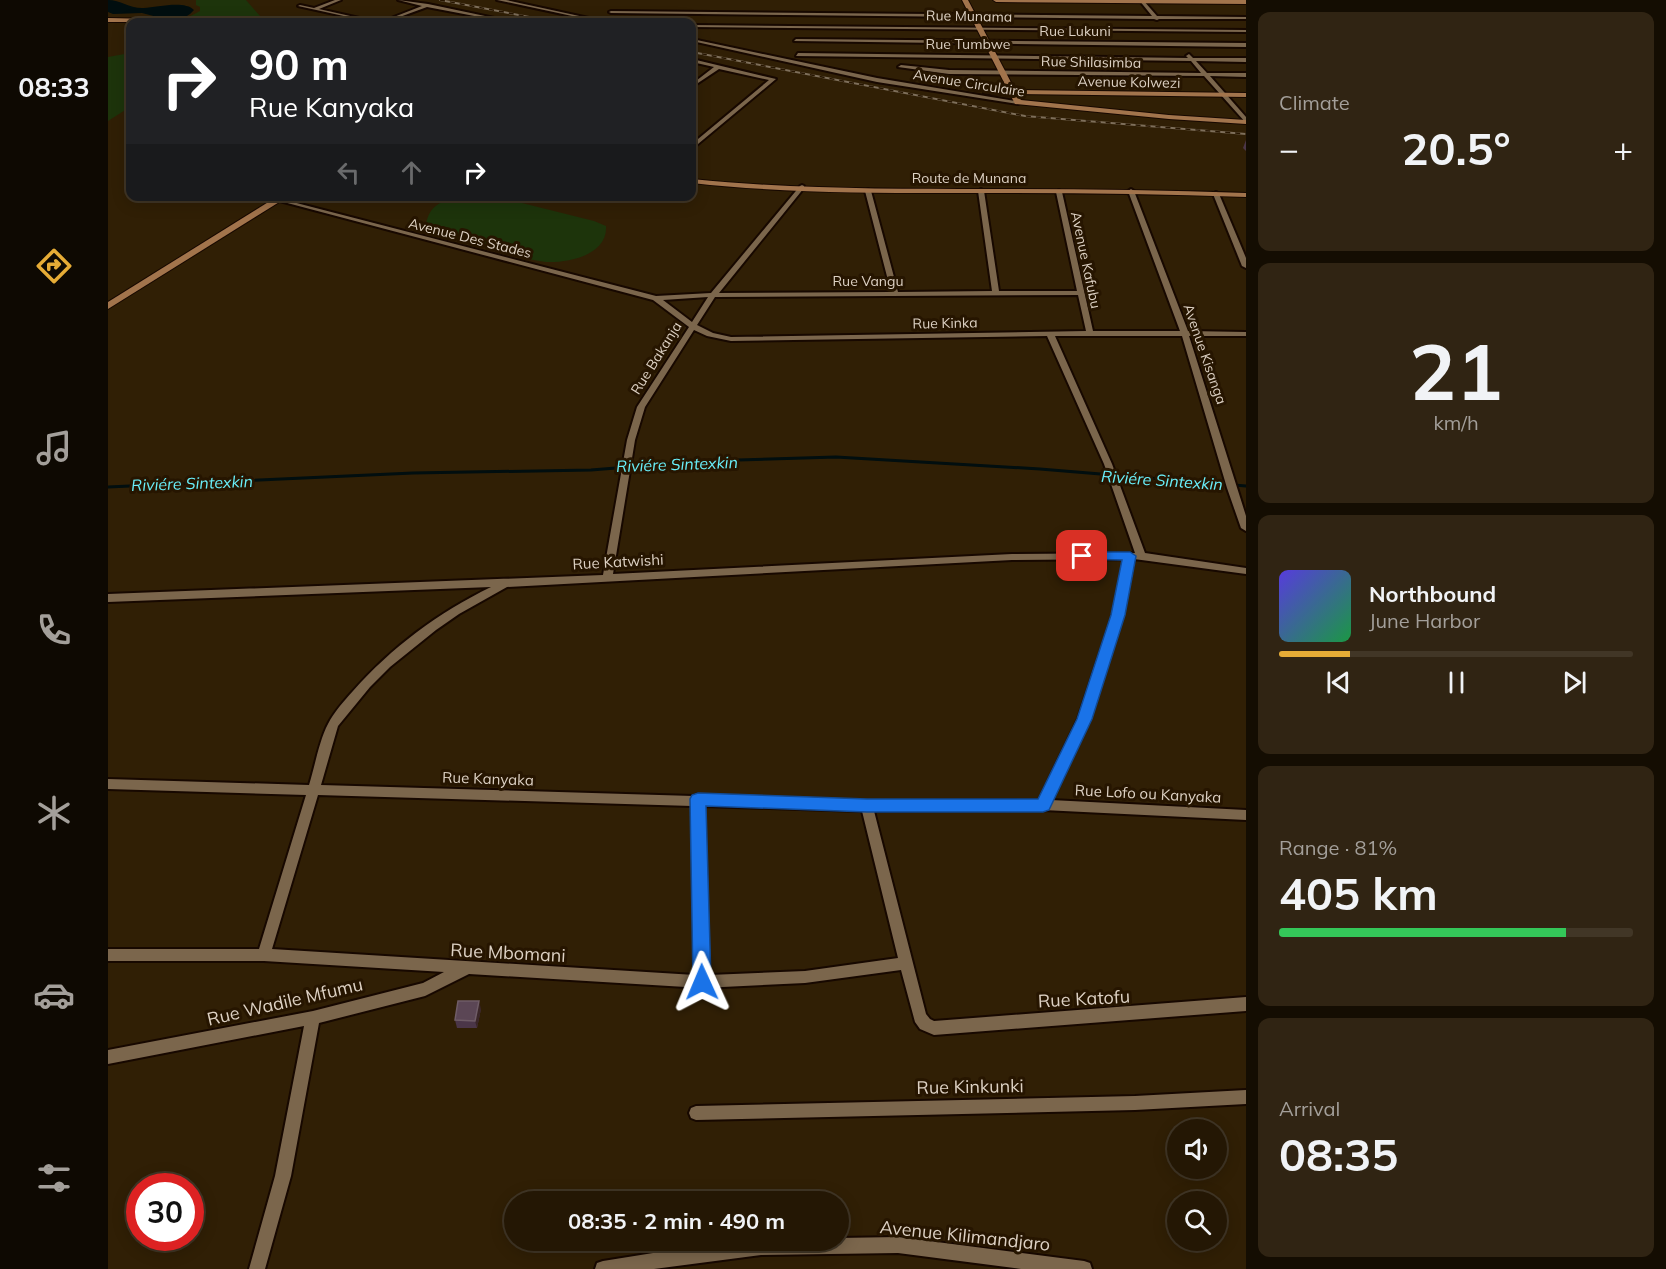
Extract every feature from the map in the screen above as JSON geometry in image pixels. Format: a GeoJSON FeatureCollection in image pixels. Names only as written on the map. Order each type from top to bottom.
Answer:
{"type":"FeatureCollection","features":[{"type":"Feature","properties":{"kind":"street"},"geometry":{"type":"LineString","coordinates":[[314,9],[339,0]]}},
{"type":"Feature","properties":{"kind":"street"},"geometry":{"type":"LineString","coordinates":[[400,0],[490,18]]}},
{"type":"Feature","properties":{"kind":"street"},"geometry":{"type":"LineString","coordinates":[[499,0],[586,18]]}},
{"type":"Feature","properties":{"kind":"street"},"geometry":{"type":"LineString","coordinates":[[610,18],[613,0]]}},
{"type":"Feature","properties":{"kind":"street"},"geometry":{"type":"LineString","coordinates":[[965,0],[1018,102]]}},
{"type":"Feature","properties":{"kind":"street"},"geometry":{"type":"LineString","coordinates":[[996,0],[1246,2]]}},
{"type":"Feature","properties":{"kind":"street"},"geometry":{"type":"LineString","coordinates":[[1142,1],[1246,122]]}},
{"type":"Feature","properties":{"kind":"street"},"geometry":{"type":"LineString","coordinates":[[394,18],[428,5]]}},
{"type":"Feature","properties":{"kind":"street"},"geometry":{"type":"LineString","coordinates":[[300,6],[356,18]]}},
{"type":"Feature","properties":{"kind":"street"},"geometry":{"type":"LineString","coordinates":[[611,12],[792,10],[972,15],[1246,18]]}},
{"type":"Feature","properties":{"kind":"street"},"geometry":{"type":"LineString","coordinates":[[792,10],[798,63]]}},
{"type":"Feature","properties":{"kind":"street"},"geometry":{"type":"LineString","coordinates":[[469,18],[475,15]]}},
{"type":"Feature","properties":{"kind":"street"},"geometry":{"type":"LineString","coordinates":[[108,20],[126,20]]}},
{"type":"Feature","properties":{"kind":"street","name":"Rue Munama"},"geometry":{"type":"LineString","coordinates":[[696,26],[1246,31]]}},
{"type":"Feature","properties":{"kind":"street","name":"Rue Lukuni"},"geometry":{"type":"LineString","coordinates":[[796,40],[1246,45]]}},
{"type":"Feature","properties":{"kind":"street","name":"Avenue Circulaire"},"geometry":{"type":"LineString","coordinates":[[696,41],[945,91],[1018,102],[1246,122]]}},
{"type":"Feature","properties":{"kind":"street","name":"Rue Tumbwe"},"geometry":{"type":"LineString","coordinates":[[798,55],[1246,60]]}},
{"type":"Feature","properties":{"kind":"street"},"geometry":{"type":"LineString","coordinates":[[696,63],[773,79],[696,144]]}},
{"type":"Feature","properties":{"kind":"street"},"geometry":{"type":"LineString","coordinates":[[696,83],[718,67]]}},
{"type":"Feature","properties":{"kind":"street","name":"Rue Shilasimba"},"geometry":{"type":"LineString","coordinates":[[901,68],[940,72],[1246,75]]}},
{"type":"Feature","properties":{"kind":"street"},"geometry":{"type":"LineString","coordinates":[[945,91],[1012,92]]}},
{"type":"Feature","properties":{"kind":"street","name":"Avenue Kolwezi"},"geometry":{"type":"LineString","coordinates":[[1012,92],[1246,95]]}},
{"type":"Feature","properties":{"kind":"street","name":"Route de Munana"},"geometry":{"type":"LineString","coordinates":[[696,181],[737,186],[868,191],[1246,195]]}},
{"type":"Feature","properties":{"kind":"street","name":"Rue Bakanja"},"geometry":{"type":"LineString","coordinates":[[608,577],[631,440],[641,407],[713,295],[802,187]]}},
{"type":"Feature","properties":{"kind":"street"},"geometry":{"type":"LineString","coordinates":[[868,191],[895,294]]}},
{"type":"Feature","properties":{"kind":"street"},"geometry":{"type":"LineString","coordinates":[[981,191],[996,293]]}},
{"type":"Feature","properties":{"kind":"street","name":"Avenue Kafubu"},"geometry":{"type":"LineString","coordinates":[[1059,192],[1090,333]]}},
{"type":"Feature","properties":{"kind":"street","name":"Avenue Kisanga"},"geometry":{"type":"LineString","coordinates":[[1131,192],[1185,334],[1219,440],[1234,498],[1246,528]]}},
{"type":"Feature","properties":{"kind":"street"},"geometry":{"type":"LineString","coordinates":[[1216,194],[1246,266]]}},
{"type":"Feature","properties":{"kind":"street"},"geometry":{"type":"LineString","coordinates":[[108,306],[277,201]]}},
{"type":"Feature","properties":{"kind":"street","name":"Avenue Des Stades"},"geometry":{"type":"LineString","coordinates":[[293,201],[656,298]]}},
{"type":"Feature","properties":{"kind":"street","name":"Rue Vangu"},"geometry":{"type":"LineString","coordinates":[[656,298],[713,295],[1080,293]]}},
{"type":"Feature","properties":{"kind":"street","name":"Rue Kinka"},"geometry":{"type":"LineString","coordinates":[[656,298],[692,326],[714,336],[731,339],[1090,333],[1246,334]]}},
{"type":"Feature","properties":{"kind":"street"},"geometry":{"type":"LineString","coordinates":[[1043,805],[1084,719],[1135,556],[1108,464],[1050,334]]}},
{"type":"Feature","properties":{"kind":"street","name":"Rue Katwishi"},"geometry":{"type":"LineString","coordinates":[[108,598],[509,583],[1012,557],[1135,556],[1246,571]]}},
{"type":"Feature","properties":{"kind":"street"},"geometry":{"type":"LineString","coordinates":[[264,955],[333,725],[353,698],[385,666],[460,607],[509,583]]}},
{"type":"Feature","properties":{"kind":"street","name":"Rue Kanyaka"},"geometry":{"type":"LineString","coordinates":[[108,784],[698,799],[867,806]]}},
{"type":"Feature","properties":{"kind":"street"},"geometry":{"type":"LineString","coordinates":[[698,799],[702,982]]}},
{"type":"Feature","properties":{"kind":"street","name":"Rue Lofo ou Kanyaka"},"geometry":{"type":"LineString","coordinates":[[867,806],[1043,805],[1246,815]]}},
{"type":"Feature","properties":{"kind":"street"},"geometry":{"type":"LineString","coordinates":[[867,806],[906,963]]}},
{"type":"Feature","properties":{"kind":"street","name":"Rue Mbomani"},"geometry":{"type":"LineString","coordinates":[[108,956],[264,955],[702,982],[805,978],[906,963]]}},
{"type":"Feature","properties":{"kind":"street","name":"Rue Katofu"},"geometry":{"type":"LineString","coordinates":[[906,963],[920,1017],[934,1028],[1214,1009],[1246,1004]]}},
{"type":"Feature","properties":{"kind":"street","name":"Rue Wadile Mfumu"},"geometry":{"type":"LineString","coordinates":[[108,1057],[313,1018],[425,989],[466,969]]}},
{"type":"Feature","properties":{"kind":"street"},"geometry":{"type":"LineString","coordinates":[[257,1269],[283,1176],[313,1018]]}},
{"type":"Feature","properties":{"kind":"street","name":"Rue Kinkunki"},"geometry":{"type":"LineString","coordinates":[[696,1113],[1135,1103],[1246,1097]]}},
{"type":"Feature","properties":{"kind":"street","name":"Avenue Kilimandjaro"},"geometry":{"type":"LineString","coordinates":[[603,1269],[628,1268],[697,1254],[762,1247],[898,1245],[1084,1269]]}},
{"type":"Feature","properties":{"kind":"green space"},"geometry":{"type":"Polygon","coordinates":[[[196,0],[246,0],[260,16],[257,18],[187,18],[200,11],[200,7],[196,5],[196,0]]]}},
{"type":"Feature","properties":{"kind":"green space"},"geometry":{"type":"Polygon","coordinates":[[[126,54],[126,110],[108,121],[108,57],[126,54]]]}},
{"type":"Feature","properties":{"kind":"green space"},"geometry":{"type":"Polygon","coordinates":[[[445,201],[514,201],[594,221],[606,226],[605,236],[594,250],[576,259],[546,262],[446,235],[432,229],[426,225],[427,219],[436,206],[445,201]]]}},
{"type":"Feature","properties":{"kind":"shaded area"},"geometry":{"type":"Polygon","coordinates":[[[108,0],[139,8],[184,5],[194,10],[184,18],[108,12],[108,0]]]}},
{"type":"Feature","properties":{"kind":"building"},"geometry":{"type":"Polygon","coordinates":[[[458,1001],[479,1001],[475,1021],[455,1020],[458,1001]]]}},
{"type":"Feature","properties":{"kind":"waterway","name":"Riviére Sintexkin"},"geometry":{"type":"LineString","coordinates":[[108,487],[413,473],[591,470],[704,461],[836,457],[1040,469],[1246,486]]}},
{"type":"Feature","properties":{"kind":"railway"},"geometry":{"type":"LineString","coordinates":[[440,0],[535,18]]}},
{"type":"Feature","properties":{"kind":"railway"},"geometry":{"type":"LineString","coordinates":[[696,53],[1025,116],[1246,134]]}},
{"type":"Feature","properties":{"kind":"route"},"geometry":{"type":"LineString","coordinates":[[702,982],[698,799],[867,806],[1043,805],[1084,719],[1118,615],[1130,556],[1082,556]]}}]}
